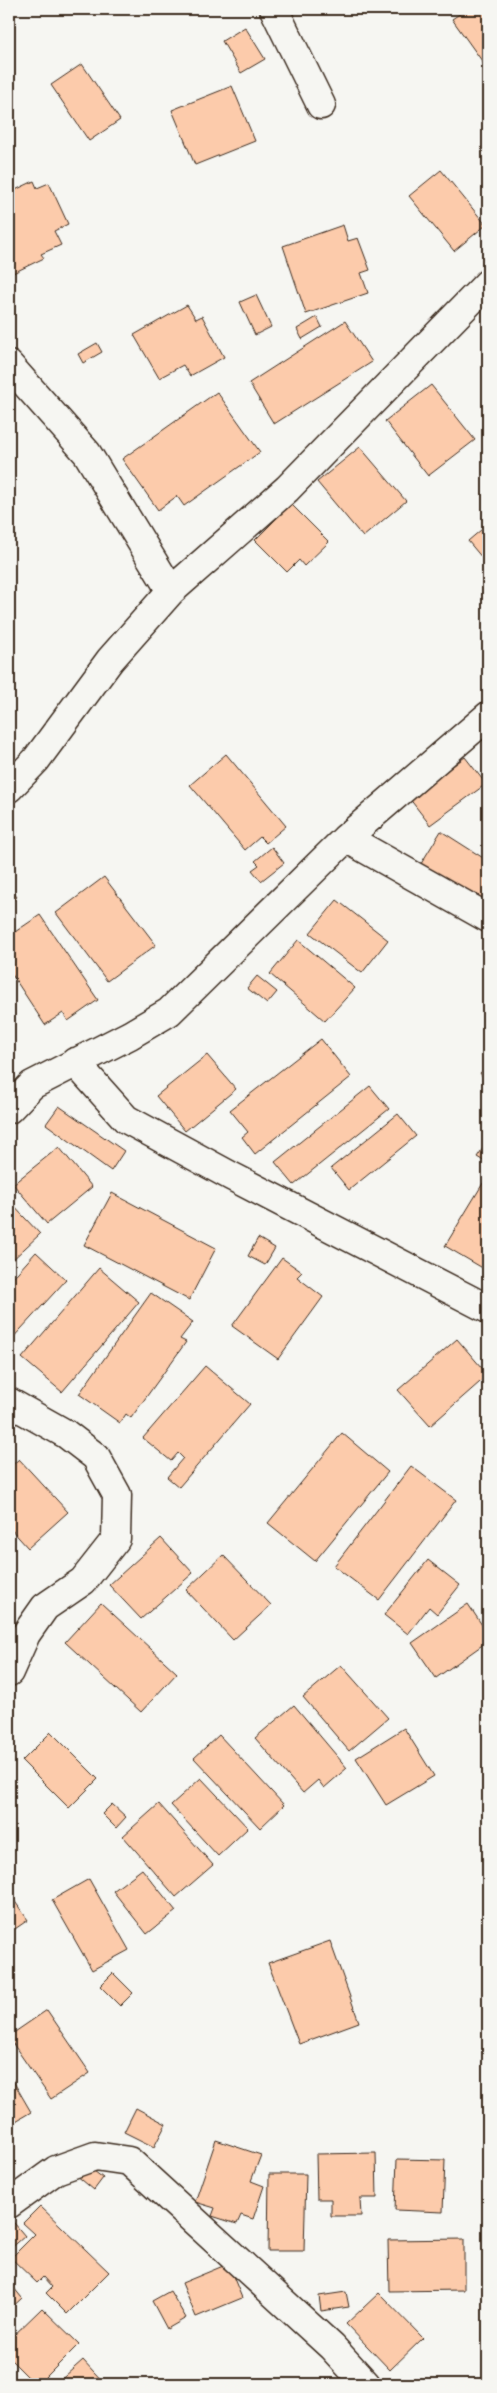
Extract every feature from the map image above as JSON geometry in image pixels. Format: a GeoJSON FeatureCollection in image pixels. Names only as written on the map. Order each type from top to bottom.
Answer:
{"type":"FeatureCollection","features":[{"type":"Feature","properties":{"kind":"street"},"geometry":{"type":"LineString","coordinates":[[274,9],[321,104]]}},
{"type":"Feature","properties":{"kind":"street"},"geometry":{"type":"LineString","coordinates":[[9,788],[36,760],[110,660],[171,591],[287,489],[488,283]]}},
{"type":"Feature","properties":{"kind":"street"},"geometry":{"type":"LineString","coordinates":[[9,365],[87,453],[171,591]]}},
{"type":"Feature","properties":{"kind":"street"},"geometry":{"type":"LineString","coordinates":[[9,1108],[32,1085],[130,1035],[169,1012],[346,838],[488,716]]}},
{"type":"Feature","properties":{"kind":"street"},"geometry":{"type":"LineString","coordinates":[[346,838],[488,918]]}},
{"type":"Feature","properties":{"kind":"street"},"geometry":{"type":"LineString","coordinates":[[74,1062],[126,1118],[231,1176],[488,1309]]}},
{"type":"Feature","properties":{"kind":"street"},"geometry":{"type":"LineString","coordinates":[[9,1402],[66,1434],[96,1457],[117,1495],[116,1539],[83,1580],[45,1607],[26,1634],[9,1672]]}},
{"type":"Feature","properties":{"kind":"street"},"geometry":{"type":"LineString","coordinates":[[9,2204],[56,2170],[95,2156],[129,2161],[332,2347],[366,2384]]}},
{"type":"Feature","properties":{"kind":"building"},"geometry":{"type":"Polygon","coordinates":[[[467,9],[488,9],[487,68],[452,19],[467,9]]]}},
{"type":"Feature","properties":{"kind":"building"},"geometry":{"type":"Polygon","coordinates":[[[245,27],[265,59],[241,73],[222,41],[245,27]]]}},
{"type":"Feature","properties":{"kind":"building"},"geometry":{"type":"Polygon","coordinates":[[[82,64],[120,120],[89,141],[51,85],[82,64]]]}},
{"type":"Feature","properties":{"kind":"building"},"geometry":{"type":"Polygon","coordinates":[[[232,86],[255,141],[195,165],[172,110],[232,86]]]}},
{"type":"Feature","properties":{"kind":"building"},"geometry":{"type":"Polygon","coordinates":[[[441,170],[486,225],[454,251],[409,196],[441,170]]]}},
{"type":"Feature","properties":{"kind":"building"},"geometry":{"type":"Polygon","coordinates":[[[34,181],[37,188],[49,183],[68,224],[54,231],[61,245],[41,254],[44,258],[9,275],[9,193],[34,181]]]}},
{"type":"Feature","properties":{"kind":"building"},"geometry":{"type":"Polygon","coordinates":[[[343,225],[348,241],[358,238],[370,270],[361,273],[368,293],[306,314],[283,246],[343,225]]]}},
{"type":"Feature","properties":{"kind":"building"},"geometry":{"type":"Polygon","coordinates":[[[256,295],[271,327],[255,335],[240,302],[256,295]]]}},
{"type":"Feature","properties":{"kind":"building"},"geometry":{"type":"Polygon","coordinates":[[[187,305],[196,319],[202,316],[224,357],[190,376],[183,365],[159,378],[134,335],[187,305]]]}},
{"type":"Feature","properties":{"kind":"building"},"geometry":{"type":"Polygon","coordinates":[[[317,317],[322,327],[302,339],[297,329],[317,317]]]}},
{"type":"Feature","properties":{"kind":"building"},"geometry":{"type":"Polygon","coordinates":[[[345,321],[372,362],[274,424],[249,383],[345,321]]]}},
{"type":"Feature","properties":{"kind":"building"},"geometry":{"type":"Polygon","coordinates":[[[97,343],[102,352],[83,363],[78,354],[97,343]]]}},
{"type":"Feature","properties":{"kind":"building"},"geometry":{"type":"Polygon","coordinates":[[[431,385],[475,440],[428,476],[385,421],[431,385]]]}},
{"type":"Feature","properties":{"kind":"building"},"geometry":{"type":"Polygon","coordinates":[[[217,392],[260,452],[184,506],[177,496],[158,510],[122,459],[217,392]]]}},
{"type":"Feature","properties":{"kind":"building"},"geometry":{"type":"Polygon","coordinates":[[[360,447],[406,501],[363,537],[317,482],[360,447]]]}},
{"type":"Feature","properties":{"kind":"building"},"geometry":{"type":"Polygon","coordinates":[[[291,504],[329,542],[304,566],[299,560],[287,572],[255,540],[291,504]]]}},
{"type":"Feature","properties":{"kind":"building"},"geometry":{"type":"Polygon","coordinates":[[[488,524],[488,565],[468,541],[488,524]]]}},
{"type":"Feature","properties":{"kind":"building"},"geometry":{"type":"Polygon","coordinates":[[[226,754],[286,826],[266,843],[260,837],[245,850],[190,785],[226,754]]]}},
{"type":"Feature","properties":{"kind":"building"},"geometry":{"type":"Polygon","coordinates":[[[465,757],[486,784],[430,825],[409,798],[465,757]]]}},
{"type":"Feature","properties":{"kind":"building"},"geometry":{"type":"Polygon","coordinates":[[[441,831],[488,861],[488,909],[419,867],[441,831]]]}},
{"type":"Feature","properties":{"kind":"building"},"geometry":{"type":"Polygon","coordinates":[[[272,847],[284,863],[261,881],[252,870],[259,865],[255,861],[272,847]]]}},
{"type":"Feature","properties":{"kind":"building"},"geometry":{"type":"Polygon","coordinates":[[[104,877],[156,945],[107,981],[56,913],[104,877]]]}},
{"type":"Feature","properties":{"kind":"building"},"geometry":{"type":"Polygon","coordinates":[[[9,887],[17,897],[9,904],[9,887]]]}},
{"type":"Feature","properties":{"kind":"building"},"geometry":{"type":"Polygon","coordinates":[[[337,900],[388,940],[362,973],[310,933],[337,900]]]}},
{"type":"Feature","properties":{"kind":"building"},"geometry":{"type":"Polygon","coordinates":[[[40,915],[98,1000],[68,1021],[63,1013],[45,1025],[9,970],[9,936],[40,915]]]}},
{"type":"Feature","properties":{"kind":"building"},"geometry":{"type":"Polygon","coordinates":[[[298,940],[355,988],[325,1021],[270,974],[298,940]]]}},
{"type":"Feature","properties":{"kind":"building"},"geometry":{"type":"Polygon","coordinates":[[[257,976],[277,992],[267,1004],[247,988],[257,976]]]}},
{"type":"Feature","properties":{"kind":"building"},"geometry":{"type":"Polygon","coordinates":[[[321,1039],[351,1077],[255,1154],[242,1137],[248,1132],[230,1110],[321,1039]]]}},
{"type":"Feature","properties":{"kind":"building"},"geometry":{"type":"Polygon","coordinates":[[[207,1055],[236,1089],[185,1131],[156,1096],[207,1055]]]}},
{"type":"Feature","properties":{"kind":"building"},"geometry":{"type":"Polygon","coordinates":[[[488,1066],[488,1084],[480,1073],[488,1066]]]}},
{"type":"Feature","properties":{"kind":"building"},"geometry":{"type":"Polygon","coordinates":[[[370,1086],[389,1109],[294,1185],[275,1162],[370,1086]]]}},
{"type":"Feature","properties":{"kind":"building"},"geometry":{"type":"Polygon","coordinates":[[[59,1106],[124,1151],[111,1171],[46,1124],[59,1106]]]}},
{"type":"Feature","properties":{"kind":"building"},"geometry":{"type":"Polygon","coordinates":[[[398,1114],[416,1136],[349,1190],[331,1168],[398,1114]]]}},
{"type":"Feature","properties":{"kind":"building"},"geometry":{"type":"Polygon","coordinates":[[[488,1141],[488,1162],[487,1163],[477,1157],[488,1141]]]}},
{"type":"Feature","properties":{"kind":"building"},"geometry":{"type":"Polygon","coordinates":[[[59,1147],[92,1187],[47,1224],[13,1184],[59,1147]]]}},
{"type":"Feature","properties":{"kind":"building"},"geometry":{"type":"Polygon","coordinates":[[[488,1175],[488,1266],[486,1270],[445,1246],[488,1175]]]}},
{"type":"Feature","properties":{"kind":"building"},"geometry":{"type":"Polygon","coordinates":[[[112,1193],[216,1248],[189,1300],[84,1245],[112,1193]]]}},
{"type":"Feature","properties":{"kind":"building"},"geometry":{"type":"Polygon","coordinates":[[[9,1201],[40,1234],[9,1263],[9,1201]]]}},
{"type":"Feature","properties":{"kind":"building"},"geometry":{"type":"Polygon","coordinates":[[[258,1238],[275,1248],[265,1265],[248,1256],[258,1238]]]}},
{"type":"Feature","properties":{"kind":"building"},"geometry":{"type":"Polygon","coordinates":[[[36,1252],[66,1280],[9,1342],[9,1282],[36,1252]]]}},
{"type":"Feature","properties":{"kind":"building"},"geometry":{"type":"Polygon","coordinates":[[[282,1258],[302,1272],[297,1277],[323,1297],[278,1359],[232,1326],[282,1258]]]}},
{"type":"Feature","properties":{"kind":"building"},"geometry":{"type":"Polygon","coordinates":[[[99,1268],[139,1302],[62,1392],[22,1358],[99,1268]]]}},
{"type":"Feature","properties":{"kind":"building"},"geometry":{"type":"Polygon","coordinates":[[[151,1293],[193,1322],[180,1339],[186,1342],[131,1418],[126,1414],[120,1423],[79,1394],[151,1293]]]}},
{"type":"Feature","properties":{"kind":"building"},"geometry":{"type":"Polygon","coordinates":[[[457,1339],[488,1375],[430,1426],[398,1390],[457,1339]]]}},
{"type":"Feature","properties":{"kind":"building"},"geometry":{"type":"Polygon","coordinates":[[[205,1366],[250,1404],[179,1487],[167,1477],[183,1458],[178,1453],[171,1461],[143,1438],[205,1366]]]}},
{"type":"Feature","properties":{"kind":"building"},"geometry":{"type":"Polygon","coordinates":[[[342,1433],[388,1472],[315,1561],[268,1523],[342,1433]]]}},
{"type":"Feature","properties":{"kind":"building"},"geometry":{"type":"Polygon","coordinates":[[[19,1459],[68,1512],[28,1548],[9,1529],[9,1468],[19,1459]]]}},
{"type":"Feature","properties":{"kind":"building"},"geometry":{"type":"Polygon","coordinates":[[[411,1466],[456,1500],[379,1600],[334,1566],[411,1466]]]}},
{"type":"Feature","properties":{"kind":"building"},"geometry":{"type":"Polygon","coordinates":[[[161,1538],[193,1573],[141,1619],[109,1585],[161,1538]]]}},
{"type":"Feature","properties":{"kind":"building"},"geometry":{"type":"Polygon","coordinates":[[[223,1555],[271,1605],[233,1640],[186,1590],[223,1555]]]}},
{"type":"Feature","properties":{"kind":"building"},"geometry":{"type":"Polygon","coordinates":[[[428,1560],[460,1585],[437,1614],[429,1607],[408,1634],[384,1615],[428,1560]]]}},
{"type":"Feature","properties":{"kind":"building"},"geometry":{"type":"Polygon","coordinates":[[[101,1603],[177,1673],[141,1712],[65,1642],[101,1603]]]}},
{"type":"Feature","properties":{"kind":"building"},"geometry":{"type":"Polygon","coordinates":[[[468,1604],[488,1634],[488,1641],[436,1678],[412,1643],[468,1604]]]}},
{"type":"Feature","properties":{"kind":"building"},"geometry":{"type":"Polygon","coordinates":[[[341,1665],[388,1718],[349,1751],[303,1697],[341,1665]]]}},
{"type":"Feature","properties":{"kind":"building"},"geometry":{"type":"Polygon","coordinates":[[[294,1705],[347,1768],[324,1788],[318,1780],[303,1793],[255,1738],[294,1705]]]}},
{"type":"Feature","properties":{"kind":"building"},"geometry":{"type":"Polygon","coordinates":[[[404,1728],[434,1776],[386,1805],[356,1758],[404,1728]]]}},
{"type":"Feature","properties":{"kind":"building"},"geometry":{"type":"Polygon","coordinates":[[[51,1732],[98,1779],[69,1808],[22,1761],[51,1732]]]}},
{"type":"Feature","properties":{"kind":"building"},"geometry":{"type":"Polygon","coordinates":[[[219,1735],[284,1805],[260,1828],[194,1758],[219,1735]]]}},
{"type":"Feature","properties":{"kind":"building"},"geometry":{"type":"Polygon","coordinates":[[[201,1778],[248,1828],[218,1856],[171,1805],[201,1778]]]}},
{"type":"Feature","properties":{"kind":"building"},"geometry":{"type":"Polygon","coordinates":[[[112,1804],[126,1817],[116,1828],[102,1814],[112,1804]]]}},
{"type":"Feature","properties":{"kind":"building"},"geometry":{"type":"Polygon","coordinates":[[[159,1804],[213,1865],[176,1897],[123,1836],[159,1804]]]}},
{"type":"Feature","properties":{"kind":"building"},"geometry":{"type":"Polygon","coordinates":[[[142,1869],[176,1911],[147,1934],[113,1891],[142,1869]]]}},
{"type":"Feature","properties":{"kind":"building"},"geometry":{"type":"Polygon","coordinates":[[[89,1879],[129,1950],[92,1970],[52,1900],[89,1879]]]}},
{"type":"Feature","properties":{"kind":"building"},"geometry":{"type":"Polygon","coordinates":[[[11,1896],[28,1920],[9,1933],[9,1897],[11,1896]]]}},
{"type":"Feature","properties":{"kind":"building"},"geometry":{"type":"Polygon","coordinates":[[[330,1941],[359,2022],[299,2044],[268,1963],[330,1941]]]}},
{"type":"Feature","properties":{"kind":"building"},"geometry":{"type":"Polygon","coordinates":[[[113,1973],[133,1993],[120,2006],[100,1986],[113,1973]]]}},
{"type":"Feature","properties":{"kind":"building"},"geometry":{"type":"Polygon","coordinates":[[[47,2010],[90,2073],[51,2099],[9,2038],[9,2036],[47,2010]]]}},
{"type":"Feature","properties":{"kind":"building"},"geometry":{"type":"Polygon","coordinates":[[[9,2074],[31,2112],[9,2125],[9,2074]]]}},
{"type":"Feature","properties":{"kind":"building"},"geometry":{"type":"Polygon","coordinates":[[[136,2108],[166,2124],[154,2147],[124,2132],[136,2108]]]}},
{"type":"Feature","properties":{"kind":"building"},"geometry":{"type":"Polygon","coordinates":[[[216,2140],[261,2155],[251,2181],[264,2186],[253,2219],[241,2215],[237,2224],[212,2216],[215,2208],[195,2202],[216,2140]]]}},
{"type":"Feature","properties":{"kind":"building"},"geometry":{"type":"Polygon","coordinates":[[[376,2153],[377,2198],[360,2198],[361,2216],[331,2216],[331,2199],[317,2199],[316,2154],[376,2153]]]}},
{"type":"Feature","properties":{"kind":"building"},"geometry":{"type":"Polygon","coordinates":[[[397,2159],[445,2160],[443,2212],[395,2210],[397,2159]]]}},
{"type":"Feature","properties":{"kind":"building"},"geometry":{"type":"Polygon","coordinates":[[[85,2164],[103,2178],[94,2190],[76,2175],[85,2164]]]}},
{"type":"Feature","properties":{"kind":"building"},"geometry":{"type":"Polygon","coordinates":[[[269,2174],[306,2174],[304,2251],[268,2251],[269,2174]]]}},
{"type":"Feature","properties":{"kind":"building"},"geometry":{"type":"Polygon","coordinates":[[[40,2206],[109,2272],[67,2314],[46,2293],[52,2287],[43,2277],[37,2283],[11,2258],[35,2234],[23,2223],[40,2206]]]}},
{"type":"Feature","properties":{"kind":"building"},"geometry":{"type":"Polygon","coordinates":[[[9,2217],[25,2236],[9,2250],[9,2217]]]}},
{"type":"Feature","properties":{"kind":"building"},"geometry":{"type":"Polygon","coordinates":[[[464,2239],[464,2290],[389,2291],[388,2240],[464,2239]]]}},
{"type":"Feature","properties":{"kind":"building"},"geometry":{"type":"Polygon","coordinates":[[[228,2264],[242,2298],[196,2317],[182,2283],[228,2264]]]}},
{"type":"Feature","properties":{"kind":"building"},"geometry":{"type":"Polygon","coordinates":[[[9,2282],[22,2298],[9,2310],[9,2282]]]}},
{"type":"Feature","properties":{"kind":"building"},"geometry":{"type":"Polygon","coordinates":[[[170,2291],[186,2318],[167,2329],[152,2301],[170,2291]]]}},
{"type":"Feature","properties":{"kind":"building"},"geometry":{"type":"Polygon","coordinates":[[[346,2292],[349,2307],[321,2311],[319,2296],[346,2292]]]}},
{"type":"Feature","properties":{"kind":"building"},"geometry":{"type":"Polygon","coordinates":[[[379,2293],[423,2338],[390,2370],[346,2324],[379,2293]]]}},
{"type":"Feature","properties":{"kind":"building"},"geometry":{"type":"Polygon","coordinates":[[[42,2308],[79,2344],[39,2384],[35,2384],[9,2358],[9,2340],[42,2308]]]}},
{"type":"Feature","properties":{"kind":"building"},"geometry":{"type":"Polygon","coordinates":[[[83,2360],[105,2384],[56,2384],[83,2360]]]}}]}
